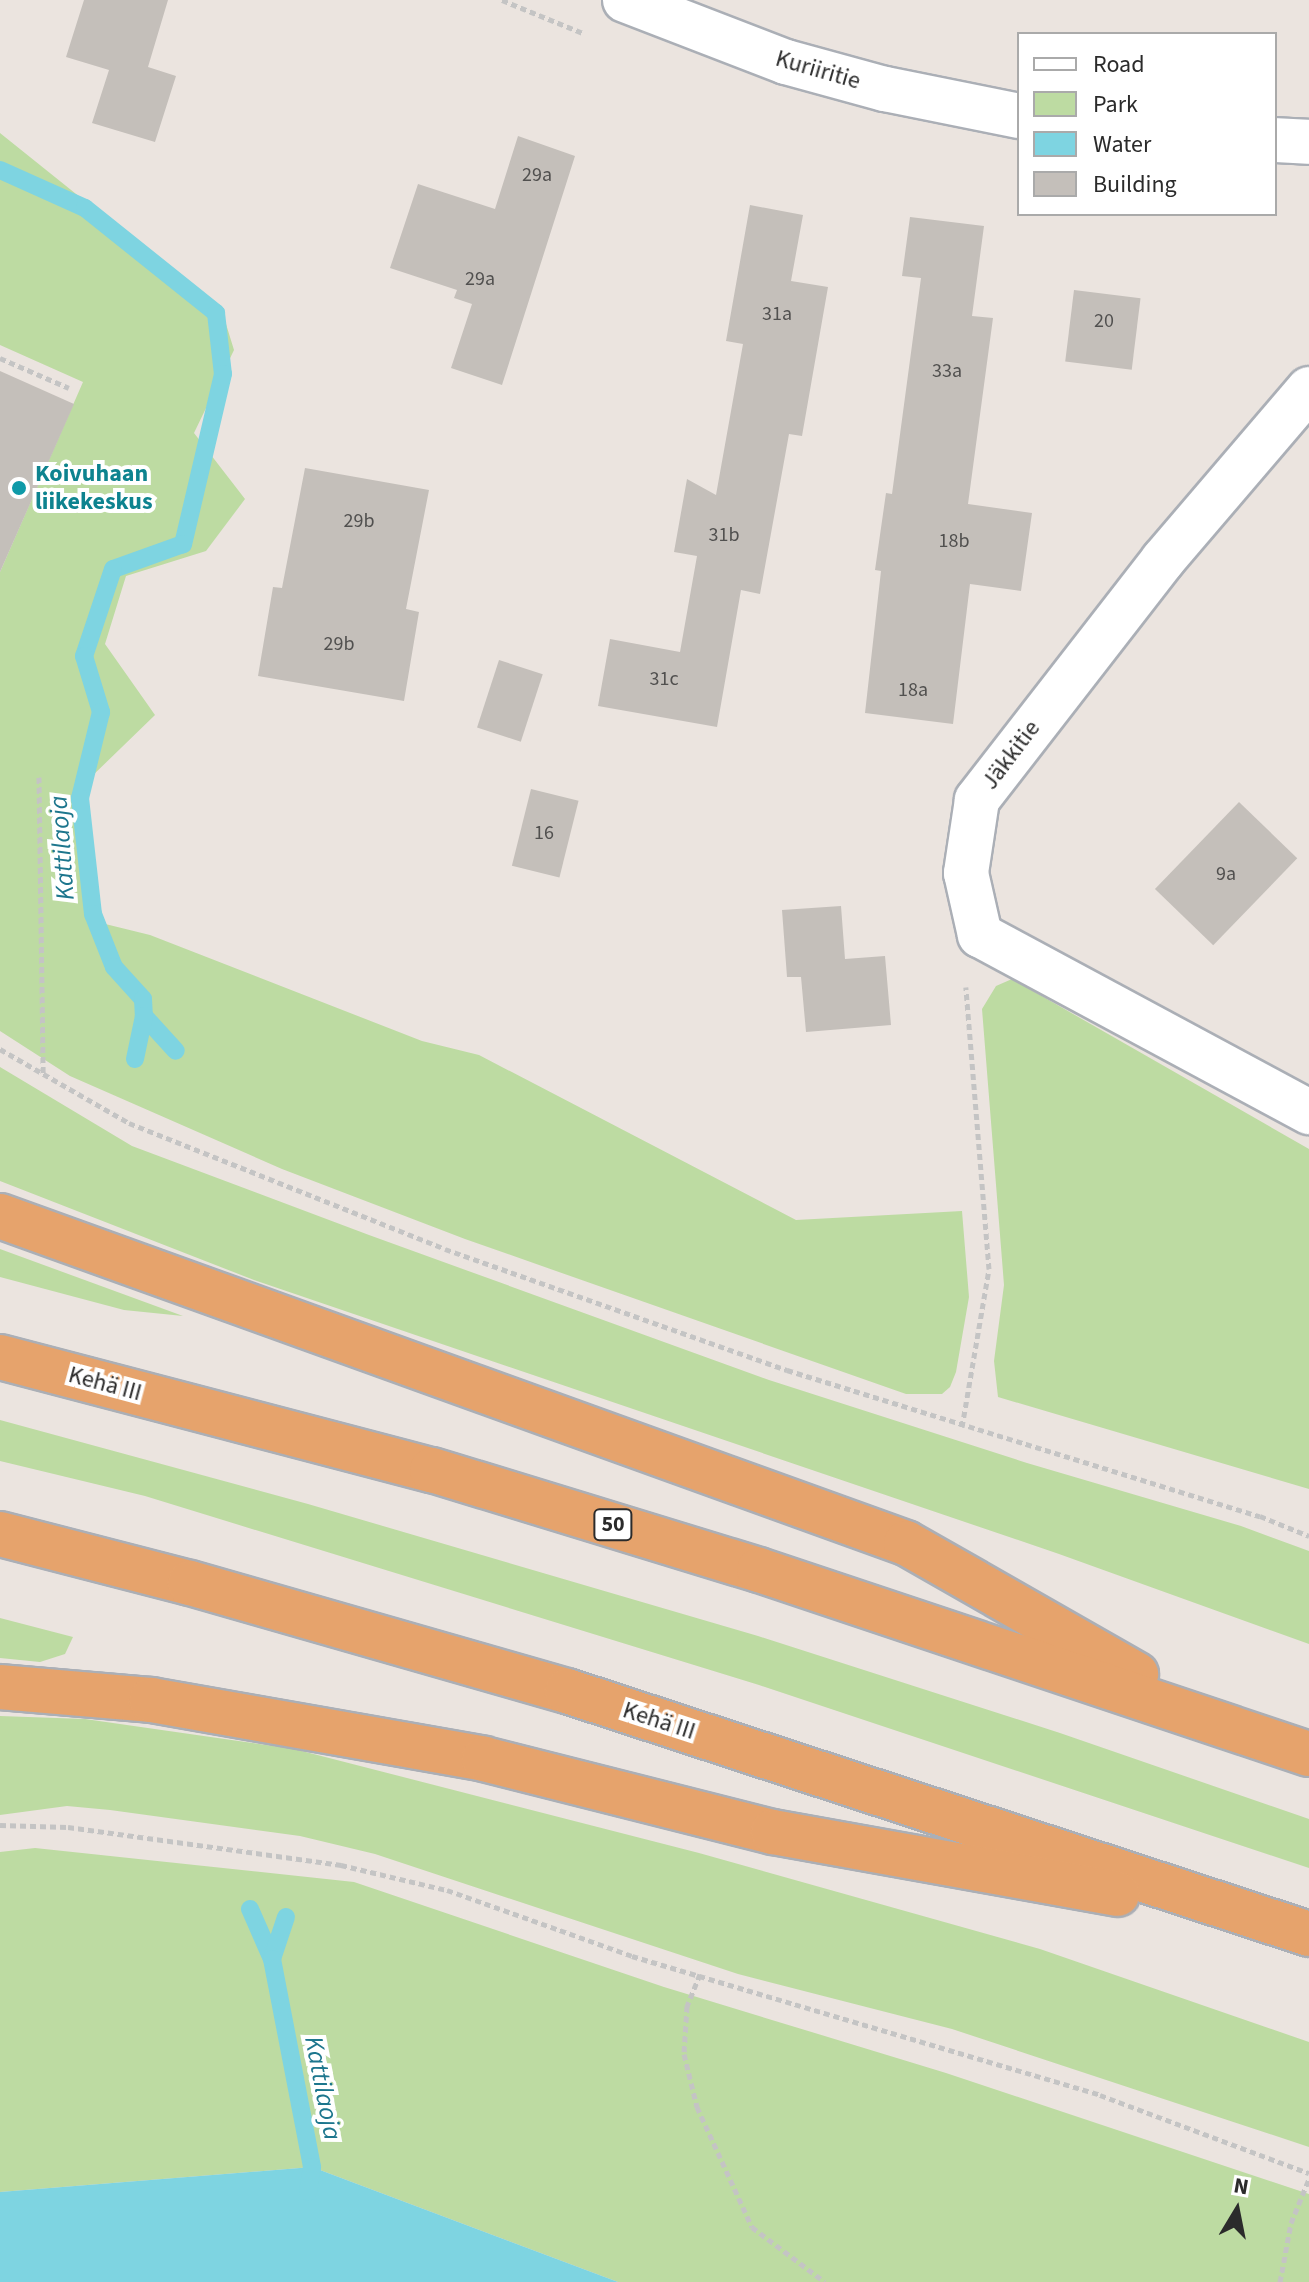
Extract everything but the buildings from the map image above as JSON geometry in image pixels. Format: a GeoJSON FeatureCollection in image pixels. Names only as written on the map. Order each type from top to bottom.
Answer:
{"type":"FeatureCollection","features":[{"type":"Feature","properties":{"kind":"highway"},"geometry":{"type":"LineString","coordinates":[[0,1216],[906,1543],[1218,1721]]}},
{"type":"Feature","properties":{"kind":"highway","name":"Kehä III"},"geometry":{"type":"LineString","coordinates":[[0,1357],[432,1470],[759,1570],[1218,1721],[1309,1754]]}},
{"type":"Feature","properties":{"kind":"highway","name":"Kehä III"},"geometry":{"type":"LineString","coordinates":[[0,1534],[190,1583],[567,1691],[1295,1929]]}},
{"type":"Feature","properties":{"kind":"highway"},"geometry":{"type":"LineString","coordinates":[[0,1687],[151,1700],[469,1756],[773,1832],[1295,1929]]}},
{"type":"Feature","properties":{"kind":"street","name":"Kuriiritie"},"geometry":{"type":"LineString","coordinates":[[625,0],[786,62],[885,89],[1017,116]]}},
{"type":"Feature","properties":{"kind":"street"},"geometry":{"type":"LineString","coordinates":[[1277,140],[1309,142]]}},
{"type":"Feature","properties":{"kind":"street","name":"Jäkkitie"},"geometry":{"type":"LineString","coordinates":[[980,935],[966,873],[977,800],[1163,560],[1309,389]]}},
{"type":"Feature","properties":{"kind":"street"},"geometry":{"type":"LineString","coordinates":[[980,935],[1309,1112]]}},
{"type":"Feature","properties":{"kind":"path"},"geometry":{"type":"LineString","coordinates":[[0,358],[69,388]]}},
{"type":"Feature","properties":{"kind":"path"},"geometry":{"type":"LineString","coordinates":[[39,777],[43,1076]]}},
{"type":"Feature","properties":{"kind":"path"},"geometry":{"type":"LineString","coordinates":[[962,1427],[989,1269],[965,991],[980,935]]}},
{"type":"Feature","properties":{"kind":"path"},"geometry":{"type":"LineString","coordinates":[[0,1049],[129,1123],[445,1249],[962,1427],[1260,1516],[1309,1536]]}},
{"type":"Feature","properties":{"kind":"path"},"geometry":{"type":"LineString","coordinates":[[0,1825],[68,1827],[341,1865],[447,1890],[632,1956],[1100,2095],[1309,2173]]}},
{"type":"Feature","properties":{"kind":"path"},"geometry":{"type":"LineString","coordinates":[[700,1974],[687,2006],[684,2054],[697,2107],[752,2227],[825,2282]]}},
{"type":"Feature","properties":{"kind":"path"},"geometry":{"type":"LineString","coordinates":[[1280,2282],[1291,2223],[1309,2179]]}},
{"type":"Feature","properties":{"kind":"green space"},"geometry":{"type":"Polygon","coordinates":[[[0,133],[222,311],[234,350],[194,433],[245,499],[206,551],[126,576],[105,644],[155,715],[88,780],[89,920],[150,935],[422,1041],[479,1055],[796,1220],[962,1211],[969,1297],[956,1372],[950,1387],[942,1394],[906,1394],[465,1239],[282,1169],[70,1076],[0,1031],[0,572],[83,382],[0,345],[0,133]]]}},
{"type":"Feature","properties":{"kind":"green space"},"geometry":{"type":"Polygon","coordinates":[[[1012,979],[1309,1149],[1309,1489],[998,1397],[994,1361],[1004,1285],[982,1009],[996,986],[1012,979]]]}},
{"type":"Feature","properties":{"kind":"green space"},"geometry":{"type":"Polygon","coordinates":[[[0,1067],[132,1146],[369,1235],[769,1380],[1027,1463],[1241,1526],[1309,1551],[1309,1644],[1059,1554],[254,1280],[0,1181],[0,1067]]]}},
{"type":"Feature","properties":{"kind":"green space"},"geometry":{"type":"Polygon","coordinates":[[[0,1249],[183,1316],[124,1310],[0,1277],[0,1249]]]}},
{"type":"Feature","properties":{"kind":"green space"},"geometry":{"type":"Polygon","coordinates":[[[0,1420],[308,1504],[758,1636],[1060,1733],[1309,1819],[1309,1868],[759,1685],[145,1496],[0,1461],[0,1420]]]}},
{"type":"Feature","properties":{"kind":"green space"},"geometry":{"type":"Polygon","coordinates":[[[0,1618],[73,1637],[65,1654],[40,1662],[0,1658],[0,1618]]]}},
{"type":"Feature","properties":{"kind":"green space"},"geometry":{"type":"Polygon","coordinates":[[[0,1716],[85,1719],[294,1749],[699,1853],[1040,1949],[1309,2042],[1309,2147],[952,2029],[738,1974],[375,1854],[300,1836],[110,1810],[67,1806],[0,1815],[0,1716]]]}},
{"type":"Feature","properties":{"kind":"green space"},"geometry":{"type":"Polygon","coordinates":[[[35,1848],[354,1882],[664,1987],[946,2073],[1309,2194],[1309,2282],[618,2282],[312,2167],[0,2192],[0,1852],[35,1848]]]}},
{"type":"Feature","properties":{"kind":"water"},"geometry":{"type":"Polygon","coordinates":[[[312,2167],[618,2282],[0,2282],[0,2192],[312,2167]]]}},
{"type":"Feature","properties":{"kind":"waterway","name":"Kattilaoja"},"geometry":{"type":"LineString","coordinates":[[0,170],[85,208],[216,313],[223,374],[183,544],[113,569],[84,656],[101,712],[80,798],[93,914],[114,967],[143,999],[144,1016],[176,1051]]}},
{"type":"Feature","properties":{"kind":"waterway"},"geometry":{"type":"LineString","coordinates":[[135,1059],[144,1016]]}},
{"type":"Feature","properties":{"kind":"waterway"},"geometry":{"type":"LineString","coordinates":[[250,1909],[272,1959]]}},
{"type":"Feature","properties":{"kind":"waterway","name":"Kattilaoja"},"geometry":{"type":"LineString","coordinates":[[286,1917],[272,1959],[312,2167],[308,2192]]}},
{"type":"Feature","properties":{"kind":"place","name":"Koivuhaan liikekeskus"},"geometry":{"type":"Point","coordinates":[19,488]}}]}
